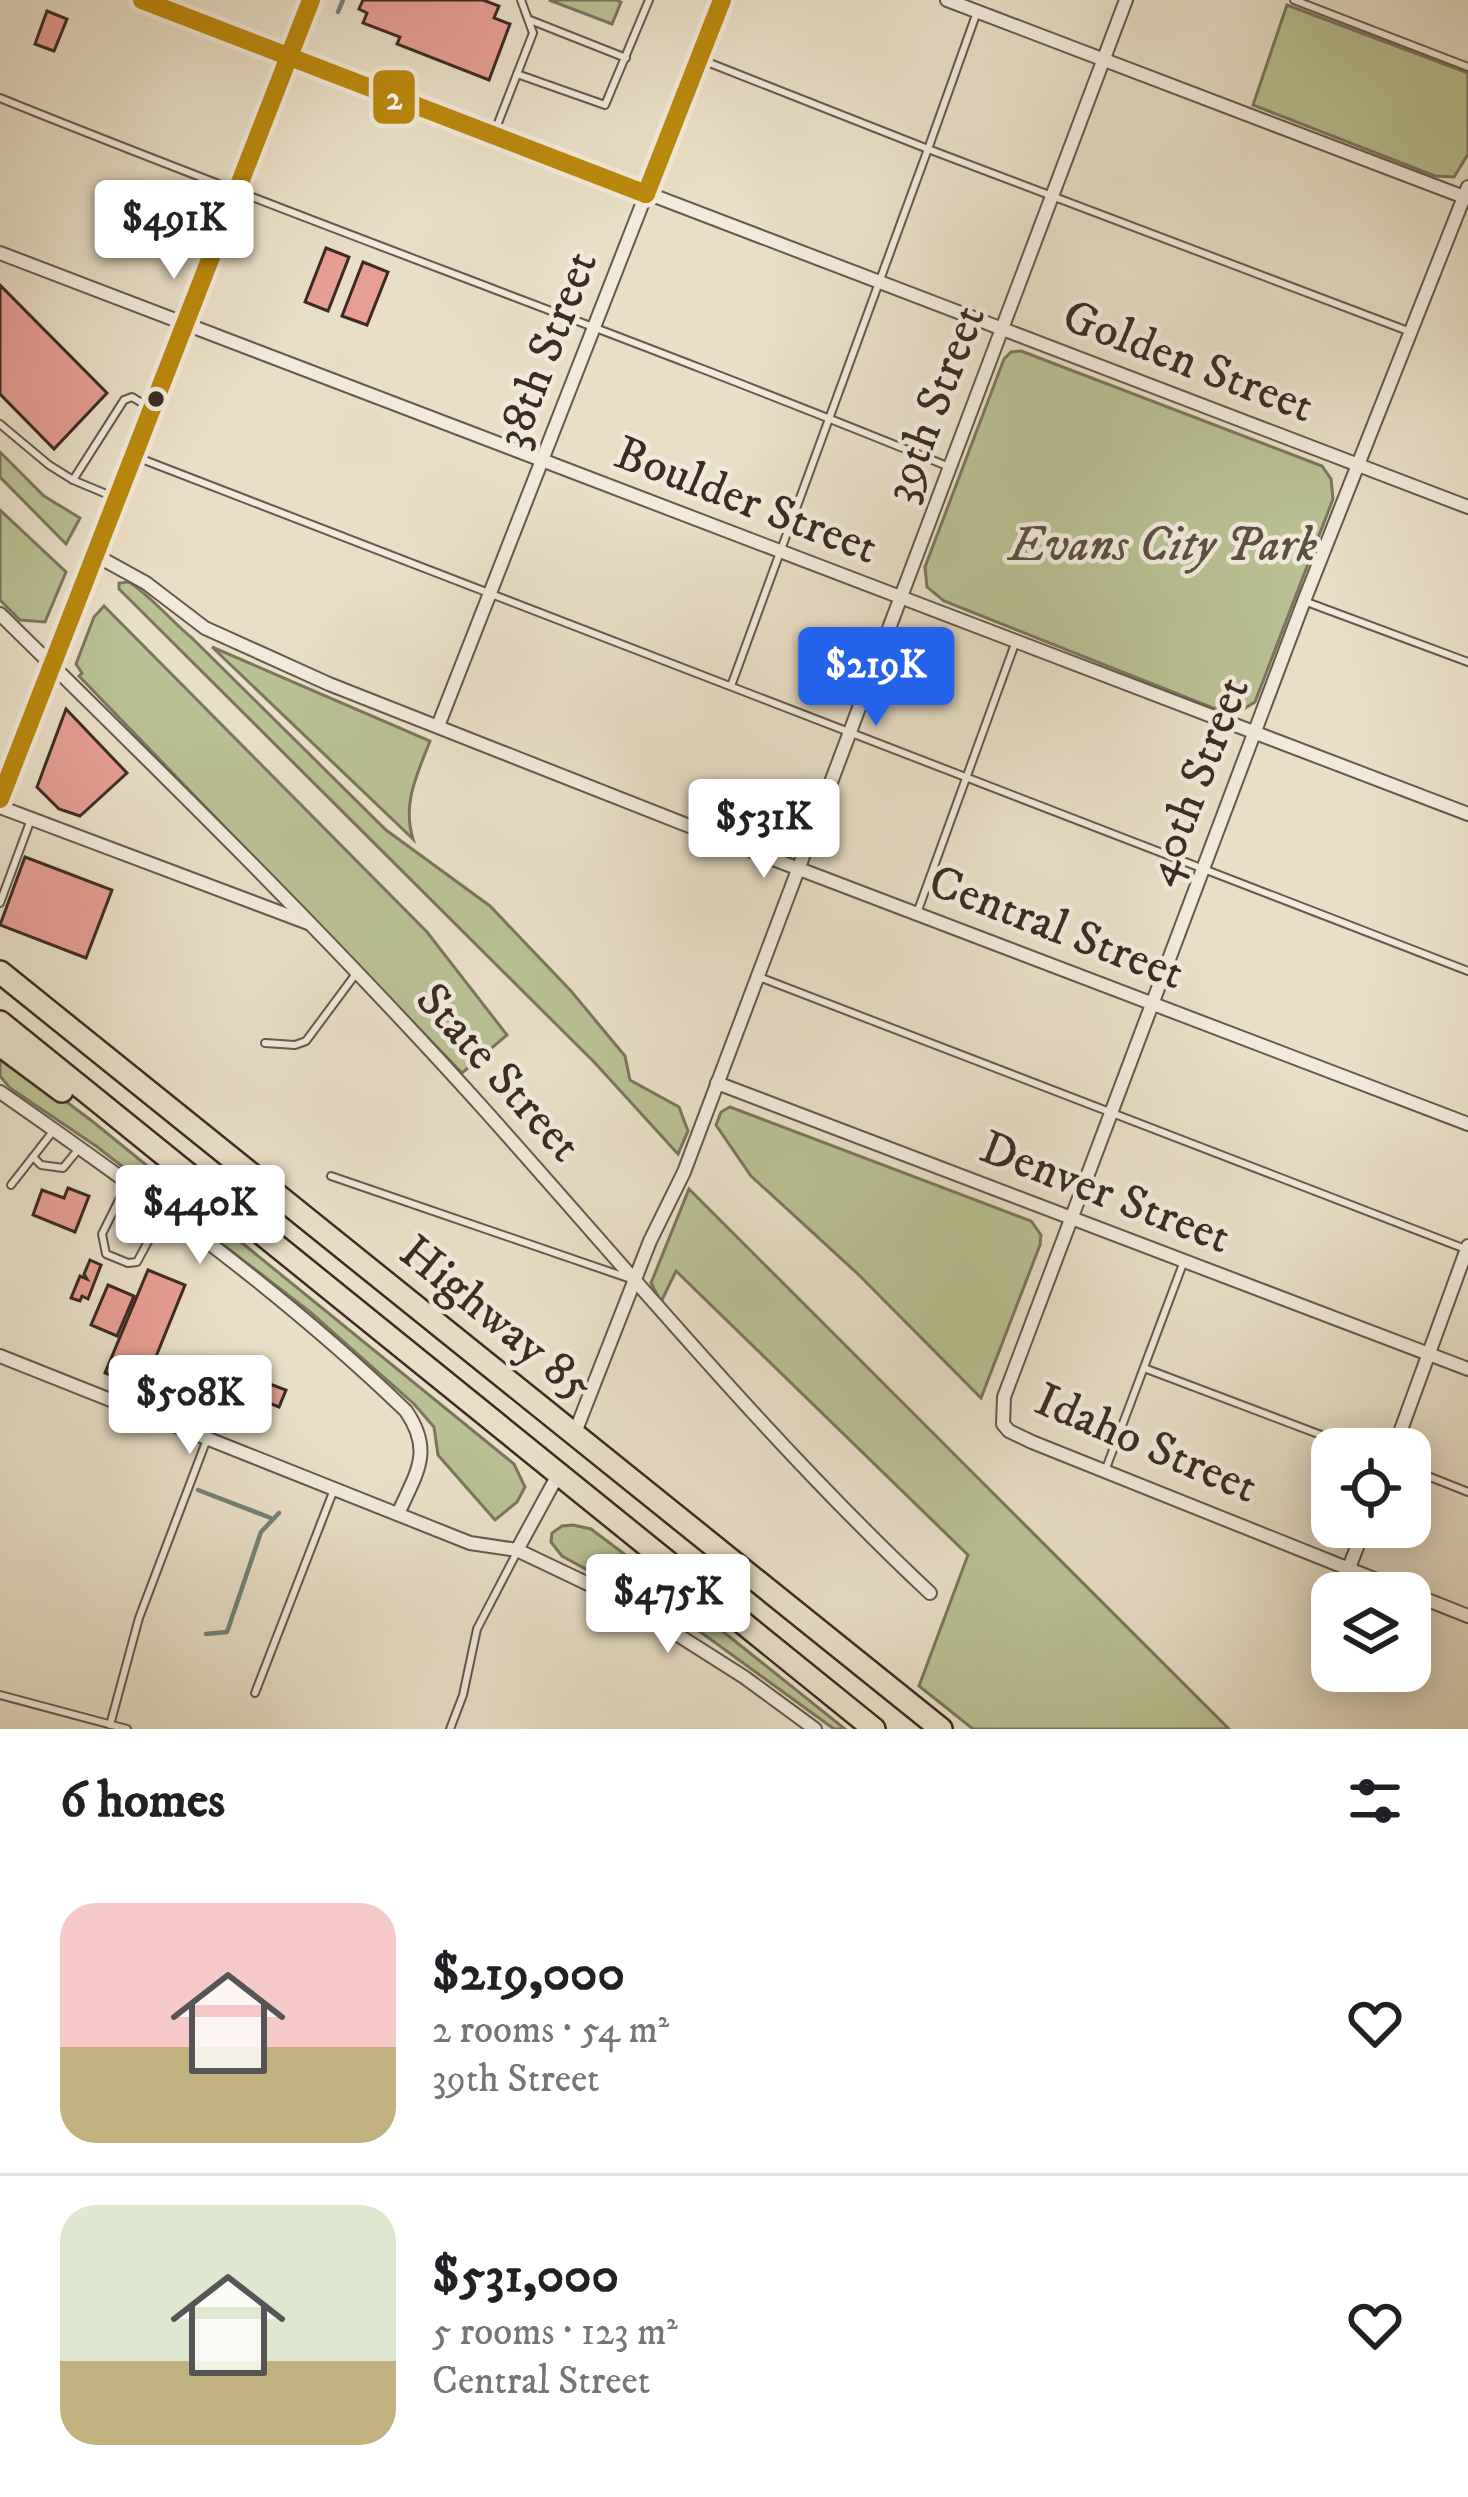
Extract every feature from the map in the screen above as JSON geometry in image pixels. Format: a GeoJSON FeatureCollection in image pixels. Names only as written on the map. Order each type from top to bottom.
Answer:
{"type":"FeatureCollection","features":[{"type":"Feature","properties":{"kind":"highway","name":"Highway 85"},"geometry":{"type":"LineString","coordinates":[[0,972],[941,1729]]}},
{"type":"Feature","properties":{"kind":"highway","name":"Highway 85"},"geometry":{"type":"LineString","coordinates":[[0,1022],[874,1729]]}},
{"type":"Feature","properties":{"kind":"highway"},"geometry":{"type":"LineString","coordinates":[[0,1045],[74,1100],[103,1107]]}},
{"type":"Feature","properties":{"kind":"main road"},"geometry":{"type":"LineString","coordinates":[[0,803],[310,0]]}},
{"type":"Feature","properties":{"kind":"street","name":"Golden Street"},"geometry":{"type":"LineString","coordinates":[[142,0],[1468,507]]}},
{"type":"Feature","properties":{"kind":"street","name":"38th Street"},"geometry":{"type":"LineString","coordinates":[[438,726],[722,0]]}},
{"type":"Feature","properties":{"kind":"street"},"geometry":{"type":"LineString","coordinates":[[946,0],[1466,192]]}},
{"type":"Feature","properties":{"kind":"street","name":"39th Street"},"geometry":{"type":"LineString","coordinates":[[574,1436],[634,1281],[684,1172],[1126,0]]}},
{"type":"Feature","properties":{"kind":"street","name":"40th Street"},"geometry":{"type":"LineString","coordinates":[[1003,1404],[1254,731],[1466,192]]}},
{"type":"Feature","properties":{"kind":"street","name":"Boulder Street"},"geometry":{"type":"LineString","coordinates":[[0,253],[1468,814]]}},
{"type":"Feature","properties":{"kind":"street","name":"Central Street"},"geometry":{"type":"LineString","coordinates":[[97,556],[146,583],[205,628],[329,684],[1468,1124]]}},
{"type":"Feature","properties":{"kind":"street","name":"State Street"},"geometry":{"type":"LineString","coordinates":[[0,614],[311,924],[823,1490],[930,1593]]}},
{"type":"Feature","properties":{"kind":"street"},"geometry":{"type":"LineString","coordinates":[[0,803],[31,819],[311,924]]}},
{"type":"Feature","properties":{"kind":"street","name":"Denver Street"},"geometry":{"type":"LineString","coordinates":[[717,1083],[1468,1369]]}},
{"type":"Feature","properties":{"kind":"street"},"geometry":{"type":"LineString","coordinates":[[0,1092],[275,1294],[406,1411],[422,1433],[421,1463],[398,1514]]}},
{"type":"Feature","properties":{"kind":"street"},"geometry":{"type":"LineString","coordinates":[[1402,1428],[1468,1248]]}},
{"type":"Feature","properties":{"kind":"street"},"geometry":{"type":"LineString","coordinates":[[0,1356],[470,1543],[518,1550],[626,1602],[698,1646],[815,1729]]}},
{"type":"Feature","properties":{"kind":"street","name":"Idaho Street"},"geometry":{"type":"LineString","coordinates":[[1003,1404],[1003,1424],[1009,1431],[1353,1572]]}},
{"type":"Feature","properties":{"kind":"street"},"geometry":{"type":"LineString","coordinates":[[518,1550],[559,1473]]}},
{"type":"Feature","properties":{"kind":"street"},"geometry":{"type":"LineString","coordinates":[[1348,1570],[1357,1548]]}},
{"type":"Feature","properties":{"kind":"street","name":"Idaho Street"},"geometry":{"type":"LineString","coordinates":[[1431,1602],[1468,1616]]}},
{"type":"Feature","properties":{"kind":"lane"},"geometry":{"type":"LineString","coordinates":[[494,136],[533,33],[521,0]]}},
{"type":"Feature","properties":{"kind":"lane"},"geometry":{"type":"LineString","coordinates":[[518,74],[601,106],[609,102],[649,0]]}},
{"type":"Feature","properties":{"kind":"lane"},"geometry":{"type":"LineString","coordinates":[[1294,0],[1468,67]]}},
{"type":"Feature","properties":{"kind":"lane"},"geometry":{"type":"LineString","coordinates":[[730,687],[977,12]]}},
{"type":"Feature","properties":{"kind":"lane"},"geometry":{"type":"LineString","coordinates":[[530,20],[626,58]]}},
{"type":"Feature","properties":{"kind":"lane"},"geometry":{"type":"LineString","coordinates":[[699,58],[1412,332]]}},
{"type":"Feature","properties":{"kind":"lane"},"geometry":{"type":"LineString","coordinates":[[0,98],[237,194],[595,326],[950,467]]}},
{"type":"Feature","properties":{"kind":"lane"},"geometry":{"type":"LineString","coordinates":[[73,480],[124,400],[132,397],[154,410]]}},
{"type":"Feature","properties":{"kind":"lane"},"geometry":{"type":"LineString","coordinates":[[0,424],[49,465],[119,500]]}},
{"type":"Feature","properties":{"kind":"lane"},"geometry":{"type":"LineString","coordinates":[[136,457],[1468,971]]}},
{"type":"Feature","properties":{"kind":"lane"},"geometry":{"type":"LineString","coordinates":[[1304,601],[1468,662]]}},
{"type":"Feature","properties":{"kind":"lane"},"geometry":{"type":"LineString","coordinates":[[917,913],[1016,641]]}},
{"type":"Feature","properties":{"kind":"lane"},"geometry":{"type":"LineString","coordinates":[[0,903],[31,819]]}},
{"type":"Feature","properties":{"kind":"lane"},"geometry":{"type":"LineString","coordinates":[[265,1043],[306,1041],[356,972]]}},
{"type":"Feature","properties":{"kind":"lane"},"geometry":{"type":"LineString","coordinates":[[755,976],[1468,1248]]}},
{"type":"Feature","properties":{"kind":"lane"},"geometry":{"type":"LineString","coordinates":[[11,1185],[53,1130]]}},
{"type":"Feature","properties":{"kind":"lane"},"geometry":{"type":"LineString","coordinates":[[33,1157],[41,1165],[63,1168],[79,1149]]}},
{"type":"Feature","properties":{"kind":"lane"},"geometry":{"type":"LineString","coordinates":[[331,1176],[634,1281]]}},
{"type":"Feature","properties":{"kind":"lane"},"geometry":{"type":"LineString","coordinates":[[128,1182],[102,1234],[106,1254],[137,1262],[165,1210]]}},
{"type":"Feature","properties":{"kind":"lane"},"geometry":{"type":"LineString","coordinates":[[1105,1471],[1184,1262]]}},
{"type":"Feature","properties":{"kind":"lane"},"geometry":{"type":"LineString","coordinates":[[1144,1368],[1311,1431]]}},
{"type":"Feature","properties":{"kind":"lane"},"geometry":{"type":"LineString","coordinates":[[110,1725],[139,1618],[207,1438]]}},
{"type":"Feature","properties":{"kind":"lane"},"geometry":{"type":"LineString","coordinates":[[1431,1477],[1468,1492]]}},
{"type":"Feature","properties":{"kind":"lane"},"geometry":{"type":"LineString","coordinates":[[255,1693],[334,1489]]}},
{"type":"Feature","properties":{"kind":"lane"},"geometry":{"type":"LineString","coordinates":[[450,1729],[464,1695],[477,1629],[518,1550]]}},
{"type":"Feature","properties":{"kind":"lane"},"geometry":{"type":"LineString","coordinates":[[0,1695],[127,1729]]}},
{"type":"Feature","properties":{"kind":"green space"},"geometry":{"type":"Polygon","coordinates":[[[549,0],[616,0],[621,2],[612,24],[549,0]]]}},
{"type":"Feature","properties":{"kind":"green space"},"geometry":{"type":"Polygon","coordinates":[[[1287,5],[1468,73],[1468,154],[1454,177],[1435,176],[1253,105],[1287,5]]]}},
{"type":"Feature","properties":{"kind":"green space","name":"Evans City Park"},"geometry":{"type":"Polygon","coordinates":[[[1021,351],[1322,466],[1331,479],[1333,499],[1255,702],[1242,710],[1223,712],[944,601],[927,587],[925,567],[1004,359],[1021,351]]]}},
{"type":"Feature","properties":{"kind":"green space"},"geometry":{"type":"Polygon","coordinates":[[[0,452],[44,496],[80,518],[66,544],[0,477],[0,452]]]}},
{"type":"Feature","properties":{"kind":"green space"},"geometry":{"type":"Polygon","coordinates":[[[0,510],[66,572],[45,622],[20,620],[0,600],[0,510]]]}},
{"type":"Feature","properties":{"kind":"green space"},"geometry":{"type":"Polygon","coordinates":[[[129,582],[386,830],[490,906],[625,1056],[630,1080],[679,1107],[688,1131],[678,1154],[595,1063],[119,589],[119,583],[129,582]]]}},
{"type":"Feature","properties":{"kind":"green space"},"geometry":{"type":"Polygon","coordinates":[[[104,606],[427,932],[507,1035],[462,1073],[79,676],[82,673],[76,664],[94,617],[104,606]]]}},
{"type":"Feature","properties":{"kind":"green space"},"geometry":{"type":"Polygon","coordinates":[[[212,647],[430,741],[410,801],[413,839],[212,647]]]}},
{"type":"Feature","properties":{"kind":"green space"},"geometry":{"type":"Polygon","coordinates":[[[0,1052],[92,1121],[514,1464],[525,1487],[517,1502],[495,1520],[438,1455],[434,1427],[414,1404],[310,1312],[96,1146],[10,1088],[0,1076],[0,1052]]]}},
{"type":"Feature","properties":{"kind":"green space"},"geometry":{"type":"Polygon","coordinates":[[[730,1107],[1031,1221],[1041,1235],[1040,1245],[981,1398],[859,1275],[751,1176],[716,1125],[721,1112],[730,1107]]]}},
{"type":"Feature","properties":{"kind":"green space"},"geometry":{"type":"Polygon","coordinates":[[[689,1189],[1229,1729],[973,1729],[919,1686],[968,1555],[676,1271],[661,1302],[651,1283],[689,1189]]]}},
{"type":"Feature","properties":{"kind":"green space"},"geometry":{"type":"Polygon","coordinates":[[[573,1525],[591,1529],[845,1729],[834,1729],[702,1633],[562,1556],[551,1542],[552,1533],[573,1525]]]}},
{"type":"Feature","properties":{"kind":"building"},"geometry":{"type":"Polygon","coordinates":[[[363,0],[483,0],[499,6],[494,18],[510,24],[489,80],[397,44],[400,37],[363,23],[367,13],[359,9],[363,0]]]}},
{"type":"Feature","properties":{"kind":"building"},"geometry":{"type":"Polygon","coordinates":[[[47,11],[67,19],[54,51],[35,44],[47,11]]]}},
{"type":"Feature","properties":{"kind":"building"},"geometry":{"type":"Polygon","coordinates":[[[326,248],[349,257],[328,311],[305,302],[326,248]]]}},
{"type":"Feature","properties":{"kind":"building"},"geometry":{"type":"Polygon","coordinates":[[[363,262],[388,272],[367,325],[342,316],[363,262]]]}},
{"type":"Feature","properties":{"kind":"building"},"geometry":{"type":"Polygon","coordinates":[[[0,285],[107,393],[54,449],[0,394],[0,285]]]}},
{"type":"Feature","properties":{"kind":"building"},"geometry":{"type":"Polygon","coordinates":[[[66,709],[127,773],[80,816],[59,809],[37,787],[66,709]]]}},
{"type":"Feature","properties":{"kind":"building"},"geometry":{"type":"Polygon","coordinates":[[[25,857],[112,890],[86,958],[0,925],[25,857]]]}},
{"type":"Feature","properties":{"kind":"building"},"geometry":{"type":"Polygon","coordinates":[[[68,1188],[89,1196],[75,1232],[33,1215],[42,1190],[64,1198],[68,1188]]]}},
{"type":"Feature","properties":{"kind":"building"},"geometry":{"type":"Polygon","coordinates":[[[90,1260],[101,1265],[88,1299],[71,1298],[80,1276],[87,1279],[84,1274],[90,1260]]]}},
{"type":"Feature","properties":{"kind":"building"},"geometry":{"type":"Polygon","coordinates":[[[148,1270],[185,1285],[147,1390],[105,1373],[148,1270]]]}},
{"type":"Feature","properties":{"kind":"building"},"geometry":{"type":"Polygon","coordinates":[[[108,1285],[134,1296],[117,1336],[91,1325],[108,1285]]]}},
{"type":"Feature","properties":{"kind":"building"},"geometry":{"type":"Polygon","coordinates":[[[254,1358],[268,1364],[262,1381],[286,1390],[279,1407],[241,1392],[254,1358]]]}},
{"type":"Feature","properties":{"kind":"waterway"},"geometry":{"type":"LineString","coordinates":[[338,12],[343,0]]}},
{"type":"Feature","properties":{"kind":"waterway"},"geometry":{"type":"LineString","coordinates":[[198,1490],[271,1518]]}},
{"type":"Feature","properties":{"kind":"waterway"},"geometry":{"type":"LineString","coordinates":[[206,1634],[227,1632],[261,1532],[279,1513]]}},
{"type":"Feature","properties":{"kind":"transit line","name":"2"},"geometry":{"type":"LineString","coordinates":[[142,0],[646,194]]}},
{"type":"Feature","properties":{"kind":"transit line","name":"2"},"geometry":{"type":"LineString","coordinates":[[0,799],[311,0]]}},
{"type":"Feature","properties":{"kind":"transit line","name":"2"},"geometry":{"type":"LineString","coordinates":[[646,194],[722,0]]}}]}
